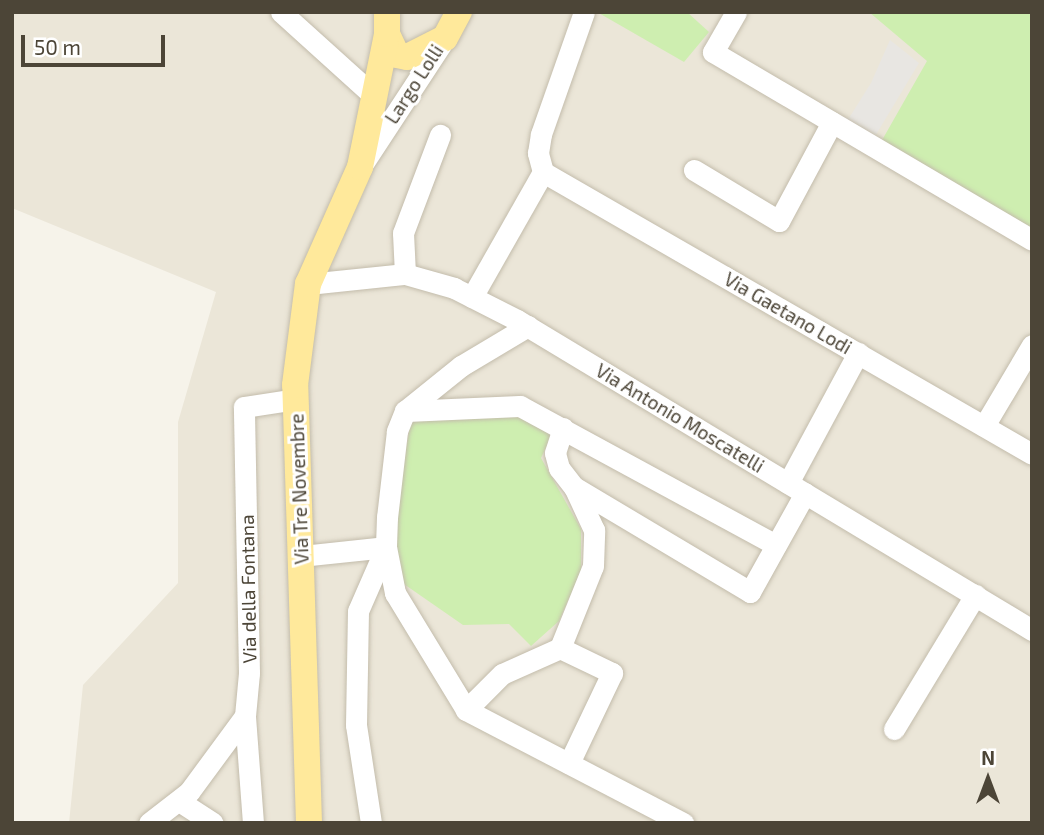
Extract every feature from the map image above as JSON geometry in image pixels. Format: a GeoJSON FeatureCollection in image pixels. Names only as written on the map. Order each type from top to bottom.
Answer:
{"type":"FeatureCollection","features":[{"type":"Feature","properties":{"kind":"main road"},"geometry":{"type":"LineString","coordinates":[[445,38],[459,12]]}},
{"type":"Feature","properties":{"kind":"main road","name":"Largo Lolli"},"geometry":{"type":"LineString","coordinates":[[360,167],[387,23]]}},
{"type":"Feature","properties":{"kind":"main road","name":"Largo Lolli"},"geometry":{"type":"LineString","coordinates":[[387,23],[397,55],[407,57],[445,38]]}},
{"type":"Feature","properties":{"kind":"main road","name":"Via Tre Novembre"},"geometry":{"type":"LineString","coordinates":[[309,823],[296,399],[308,284],[360,167]]}},
{"type":"Feature","properties":{"kind":"street"},"geometry":{"type":"LineString","coordinates":[[281,12],[374,97]]}},
{"type":"Feature","properties":{"kind":"street"},"geometry":{"type":"LineString","coordinates":[[472,297],[543,172],[538,153],[541,134],[584,12]]}},
{"type":"Feature","properties":{"kind":"street"},"geometry":{"type":"LineString","coordinates":[[736,12],[713,52],[1032,240]]}},
{"type":"Feature","properties":{"kind":"street","name":"Largo Lolli"},"geometry":{"type":"LineString","coordinates":[[360,167],[445,38]]}},
{"type":"Feature","properties":{"kind":"street"},"geometry":{"type":"LineString","coordinates":[[694,170],[779,221],[832,122]]}},
{"type":"Feature","properties":{"kind":"street"},"geometry":{"type":"LineString","coordinates":[[405,274],[403,233],[440,135]]}},
{"type":"Feature","properties":{"kind":"street","name":"Via Gaetano Lodi"},"geometry":{"type":"LineString","coordinates":[[543,172],[1032,454]]}},
{"type":"Feature","properties":{"kind":"street","name":"Via Antonio Moscatelli"},"geometry":{"type":"LineString","coordinates":[[308,284],[405,274],[472,297],[528,327],[1032,630]]}},
{"type":"Feature","properties":{"kind":"street"},"geometry":{"type":"LineString","coordinates":[[528,327],[461,366],[405,411],[397,431],[386,547],[396,593],[466,710],[683,823]]}},
{"type":"Feature","properties":{"kind":"street"},"geometry":{"type":"LineString","coordinates":[[984,426],[1032,345]]}},
{"type":"Feature","properties":{"kind":"street"},"geometry":{"type":"LineString","coordinates":[[574,487],[750,592],[776,545],[796,488],[858,353]]}},
{"type":"Feature","properties":{"kind":"street","name":"Via della Fontana"},"geometry":{"type":"LineString","coordinates":[[253,823],[245,716],[249,673],[244,407],[296,399]]}},
{"type":"Feature","properties":{"kind":"street"},"geometry":{"type":"LineString","coordinates":[[405,411],[520,406],[776,545]]}},
{"type":"Feature","properties":{"kind":"street"},"geometry":{"type":"LineString","coordinates":[[466,710],[502,674],[560,648],[593,566],[594,530],[574,487],[559,468],[555,453],[563,428]]}},
{"type":"Feature","properties":{"kind":"street"},"geometry":{"type":"LineString","coordinates":[[301,556],[386,547]]}},
{"type":"Feature","properties":{"kind":"street"},"geometry":{"type":"LineString","coordinates":[[371,823],[356,725],[358,611],[386,547]]}},
{"type":"Feature","properties":{"kind":"street"},"geometry":{"type":"LineString","coordinates":[[894,729],[975,596]]}},
{"type":"Feature","properties":{"kind":"street"},"geometry":{"type":"LineString","coordinates":[[560,648],[612,673],[569,763]]}},
{"type":"Feature","properties":{"kind":"street"},"geometry":{"type":"LineString","coordinates":[[149,823],[178,801],[232,739],[245,716]]}},
{"type":"Feature","properties":{"kind":"street"},"geometry":{"type":"LineString","coordinates":[[178,801],[213,823]]}},
{"type":"Feature","properties":{"kind":"shaded area"},"geometry":{"type":"Polygon","coordinates":[[[12,12],[1032,12],[1032,823],[69,823],[83,685],[178,583],[178,422],[216,292],[12,208],[12,12]]]}},
{"type":"Feature","properties":{"kind":"shaded area"},"geometry":{"type":"Polygon","coordinates":[[[890,40],[919,63],[874,138],[841,117],[849,118],[871,83],[890,40]]]}},
{"type":"Feature","properties":{"kind":"green space"},"geometry":{"type":"Polygon","coordinates":[[[597,12],[687,12],[709,32],[684,62],[597,12]]]}},
{"type":"Feature","properties":{"kind":"green space"},"geometry":{"type":"Polygon","coordinates":[[[869,12],[1032,12],[1032,240],[877,149],[927,61],[869,12]]]}},
{"type":"Feature","properties":{"kind":"green space"},"geometry":{"type":"Polygon","coordinates":[[[520,416],[552,435],[541,458],[581,529],[581,571],[559,621],[531,646],[509,624],[463,625],[401,582],[394,520],[411,420],[520,416]]]}}]}
